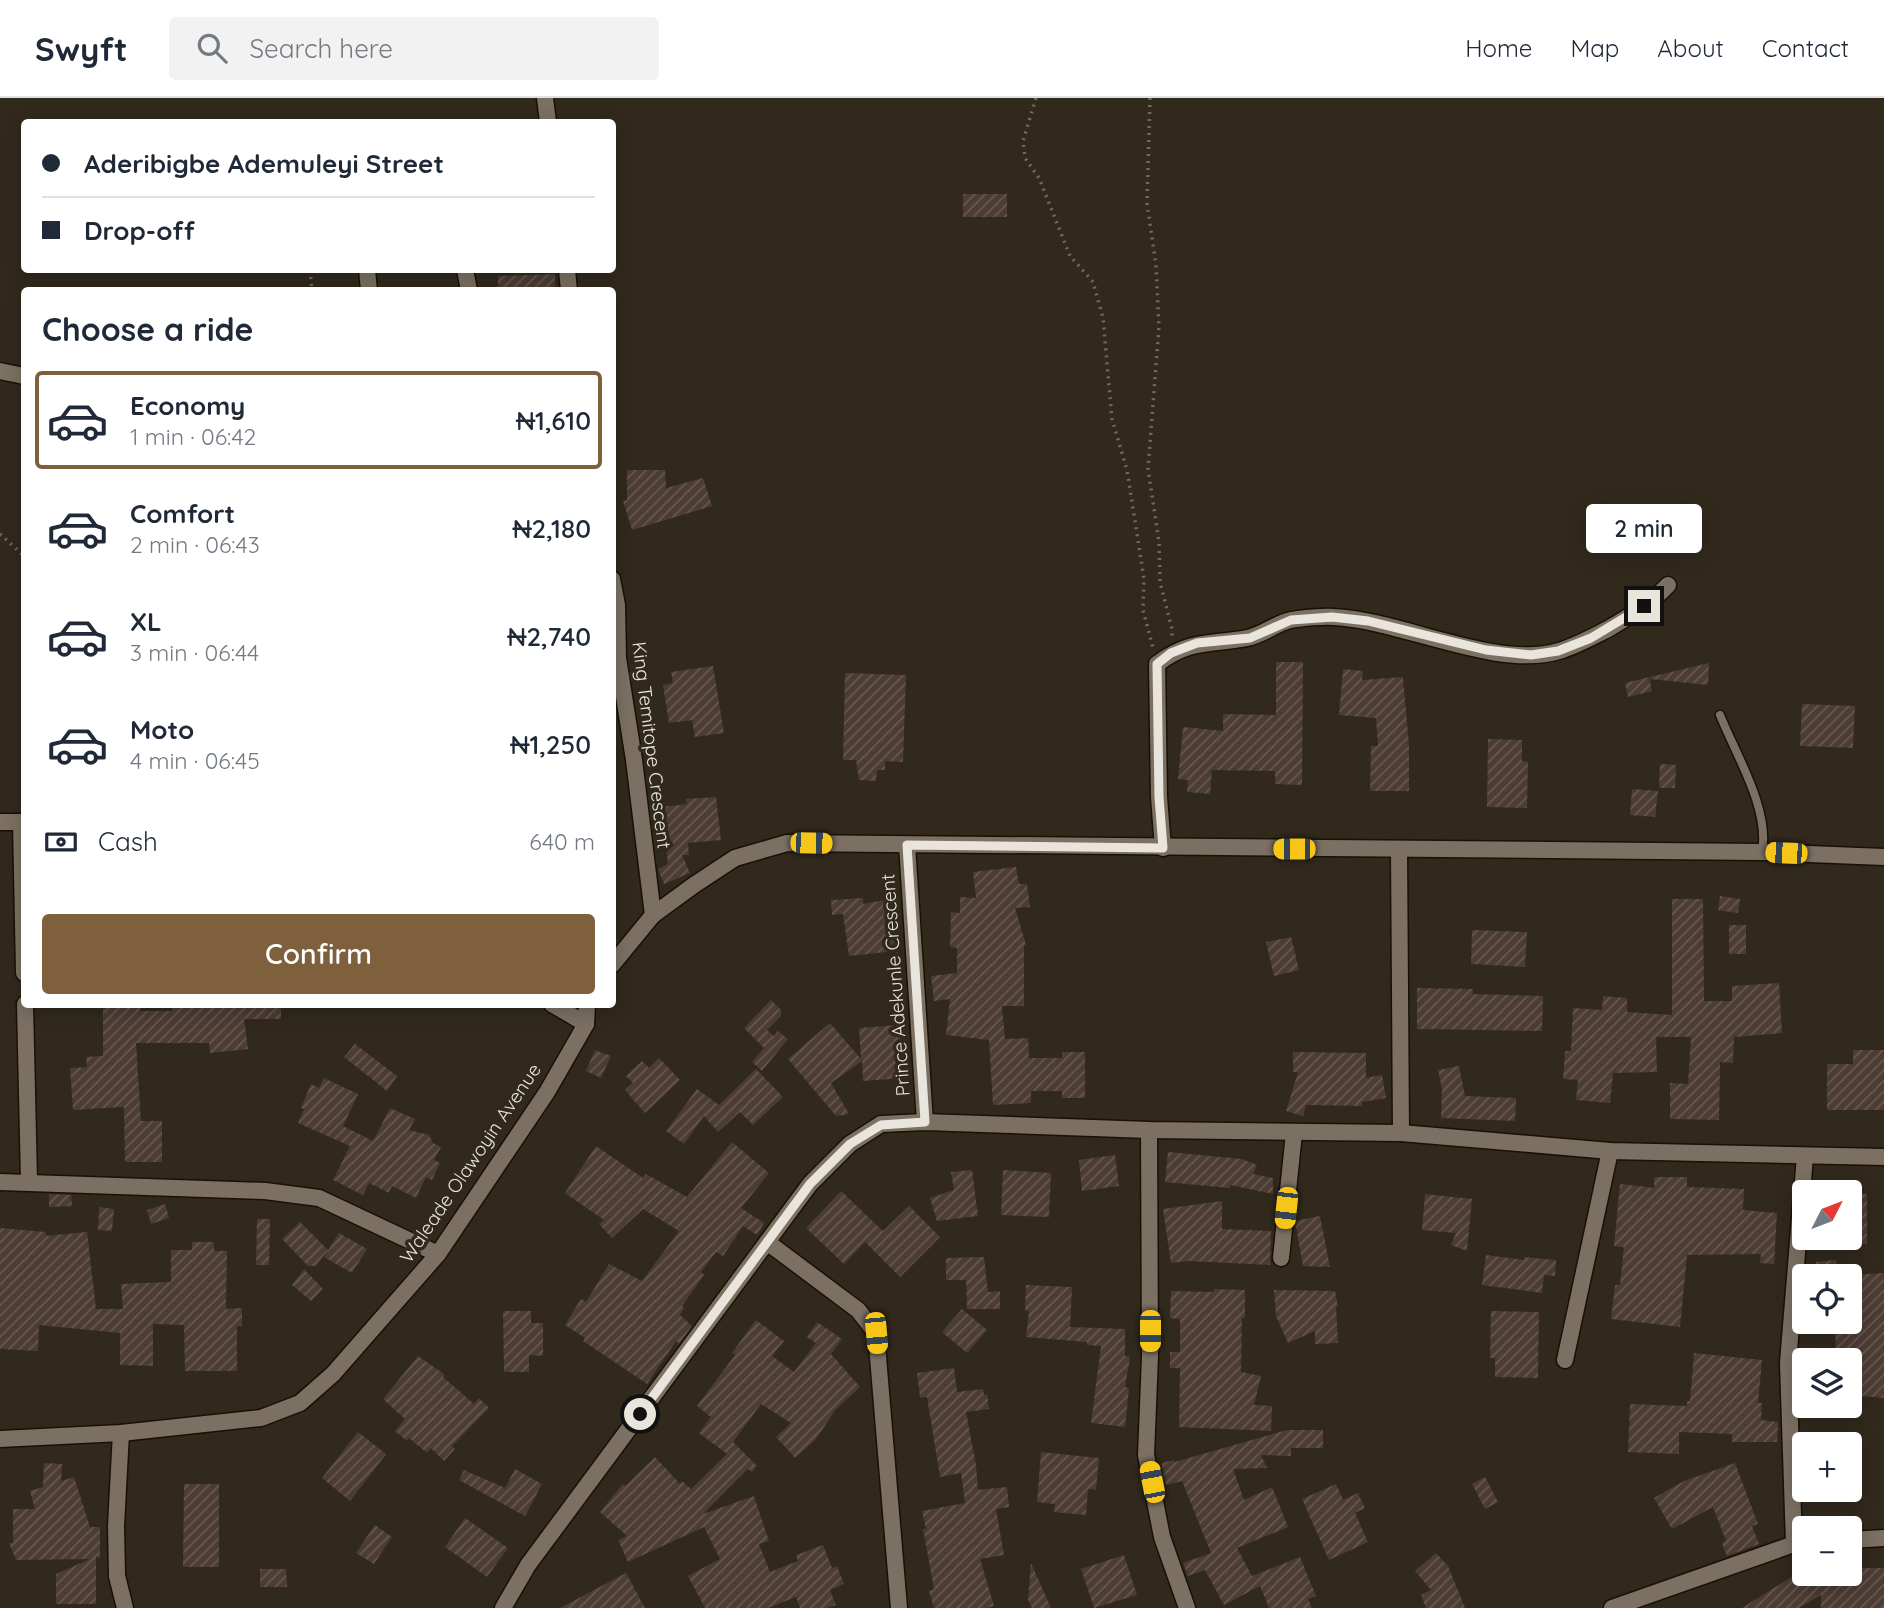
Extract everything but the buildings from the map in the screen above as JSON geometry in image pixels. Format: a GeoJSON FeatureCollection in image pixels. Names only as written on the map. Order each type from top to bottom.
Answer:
{"type":"FeatureCollection","features":[{"type":"Feature","properties":{"kind":"street"},"geometry":{"type":"LineString","coordinates":[[545,98],[548,119]]}},
{"type":"Feature","properties":{"kind":"street"},"geometry":{"type":"LineString","coordinates":[[0,371],[21,375]]}},
{"type":"Feature","properties":{"kind":"street"},"geometry":{"type":"LineString","coordinates":[[1163,848],[1159,797],[1157,664],[1171,653],[1197,643],[1250,638],[1291,620],[1332,617],[1368,621],[1486,650],[1531,655],[1558,651],[1591,638],[1631,616],[1668,585]]}},
{"type":"Feature","properties":{"kind":"street","name":"King Temitope Crescent"},"geometry":{"type":"LineString","coordinates":[[616,600],[618,658],[653,915]]}},
{"type":"Feature","properties":{"kind":"street"},"geometry":{"type":"LineString","coordinates":[[0,822],[21,822]]}},
{"type":"Feature","properties":{"kind":"street"},"geometry":{"type":"LineString","coordinates":[[616,960],[653,915],[735,858],[788,843],[1762,852],[1884,857]]}},
{"type":"Feature","properties":{"kind":"street","name":"Prince Adekunle Crescent"},"geometry":{"type":"LineString","coordinates":[[907,845],[925,1122]]}},
{"type":"Feature","properties":{"kind":"street"},"geometry":{"type":"LineString","coordinates":[[1399,849],[1401,1133]]}},
{"type":"Feature","properties":{"kind":"street"},"geometry":{"type":"LineString","coordinates":[[25,1008],[29,1181]]}},
{"type":"Feature","properties":{"kind":"street"},"geometry":{"type":"LineString","coordinates":[[559,1008],[586,1024],[587,1008]]}},
{"type":"Feature","properties":{"kind":"street","name":"Waleade Olawoyin Avenue"},"geometry":{"type":"LineString","coordinates":[[0,1439],[121,1433],[261,1418],[300,1403],[333,1374],[438,1254],[547,1092],[586,1024]]}},
{"type":"Feature","properties":{"kind":"street"},"geometry":{"type":"LineString","coordinates":[[503,1608],[528,1564],[810,1184],[850,1144],[881,1125],[925,1122],[1149,1130],[1401,1133],[1611,1151],[1884,1157]]}},
{"type":"Feature","properties":{"kind":"street"},"geometry":{"type":"LineString","coordinates":[[1149,1130],[1150,1356],[1146,1455],[1162,1537],[1187,1608]]}},
{"type":"Feature","properties":{"kind":"street"},"geometry":{"type":"LineString","coordinates":[[1281,1258],[1294,1133]]}},
{"type":"Feature","properties":{"kind":"street"},"geometry":{"type":"LineString","coordinates":[[1565,1360],[1611,1151]]}},
{"type":"Feature","properties":{"kind":"street"},"geometry":{"type":"LineString","coordinates":[[1797,1516],[1788,1363],[1805,1156]]}},
{"type":"Feature","properties":{"kind":"street"},"geometry":{"type":"LineString","coordinates":[[0,1182],[265,1191],[319,1198],[438,1254]]}},
{"type":"Feature","properties":{"kind":"street"},"geometry":{"type":"LineString","coordinates":[[767,1242],[858,1310],[876,1333],[899,1608]]}},
{"type":"Feature","properties":{"kind":"street"},"geometry":{"type":"LineString","coordinates":[[121,1433],[116,1526],[117,1576],[125,1608]]}},
{"type":"Feature","properties":{"kind":"street"},"geometry":{"type":"LineString","coordinates":[[1862,1539],[1884,1538]]}},
{"type":"Feature","properties":{"kind":"street"},"geometry":{"type":"LineString","coordinates":[[1612,1608],[1792,1545]]}},
{"type":"Feature","properties":{"kind":"lane"},"geometry":{"type":"LineString","coordinates":[[1720,715],[1761,818],[1764,839],[1762,852]]}},
{"type":"Feature","properties":{"kind":"path"},"geometry":{"type":"LineString","coordinates":[[1036,98],[1023,141],[1025,158],[1039,178],[1070,256],[1093,282],[1100,306],[1112,419],[1127,470],[1144,579],[1143,610],[1157,664]]}},
{"type":"Feature","properties":{"kind":"path"},"geometry":{"type":"LineString","coordinates":[[1150,98],[1147,203],[1156,265],[1159,327],[1149,469],[1159,542],[1160,582],[1172,629],[1171,653]]}},
{"type":"Feature","properties":{"kind":"path"},"geometry":{"type":"LineString","coordinates":[[0,534],[21,553]]}},
{"type":"Feature","properties":{"kind":"route"},"geometry":{"type":"LineString","coordinates":[[640,1414],[810,1184],[850,1144],[881,1125],[925,1122],[907,845],[1163,848],[1159,797],[1157,664],[1171,653],[1197,643],[1250,638],[1291,620],[1332,617],[1368,621],[1486,650],[1531,655],[1558,651],[1591,638],[1644,606]]}}]}
